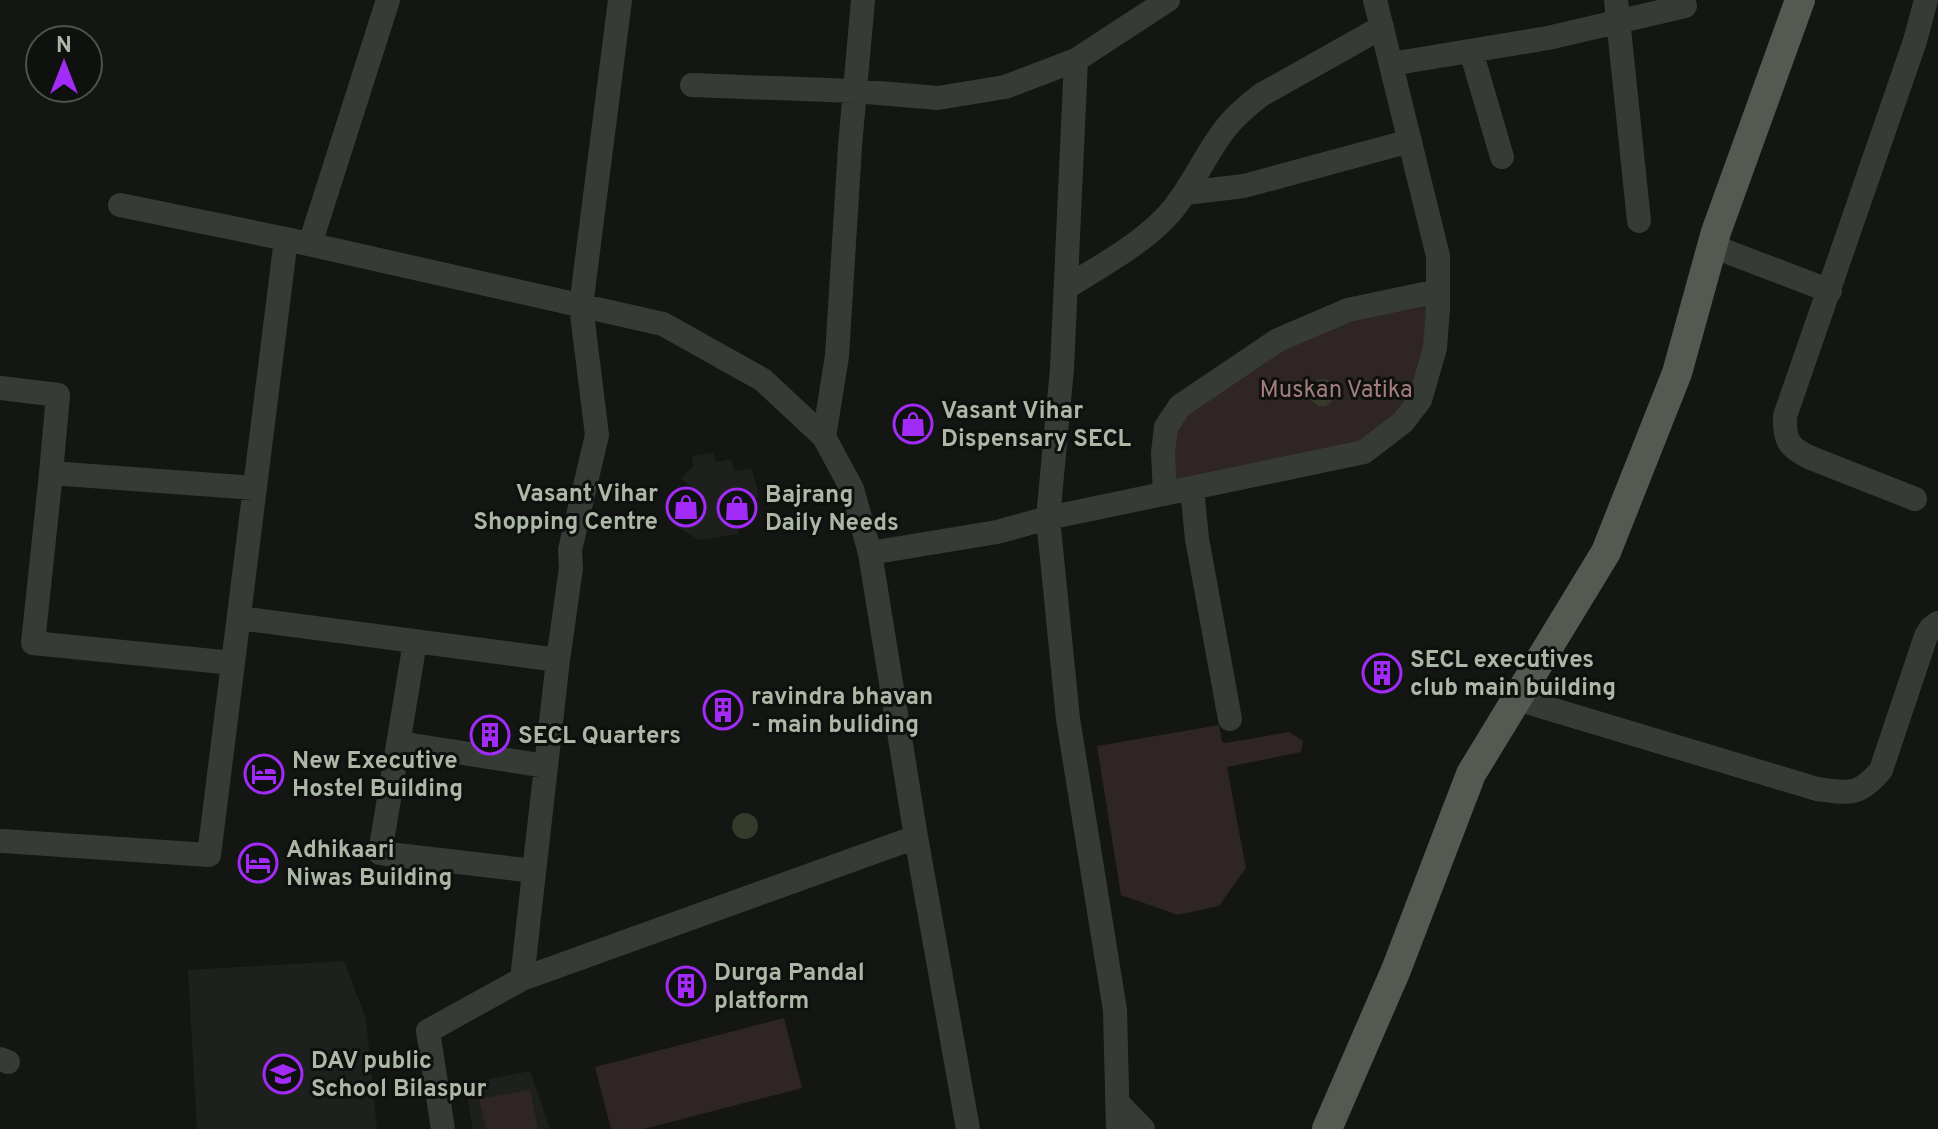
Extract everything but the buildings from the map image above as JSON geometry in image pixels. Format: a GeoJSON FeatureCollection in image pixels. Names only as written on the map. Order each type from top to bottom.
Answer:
{"type":"FeatureCollection","features":[{"type":"Feature","properties":{"kind":"main road"},"geometry":{"type":"LineString","coordinates":[[1327,1129],[1396,970],[1471,774],[1606,552],[1677,373],[1712,246],[1800,0]]}},
{"type":"Feature","properties":{"kind":"street"},"geometry":{"type":"LineString","coordinates":[[3,841],[209,855],[255,488],[298,242],[388,0]]}},
{"type":"Feature","properties":{"kind":"street"},"geometry":{"type":"LineString","coordinates":[[522,979],[571,568],[570,550],[597,435],[581,306],[620,0]]}},
{"type":"Feature","properties":{"kind":"street"},"geometry":{"type":"LineString","coordinates":[[824,437],[837,356],[863,0]]}},
{"type":"Feature","properties":{"kind":"street"},"geometry":{"type":"LineString","coordinates":[[692,85],[855,91],[938,98],[1005,87],[1076,60],[1168,0]]}},
{"type":"Feature","properties":{"kind":"street"},"geometry":{"type":"LineString","coordinates":[[870,553],[997,532],[1048,518],[1364,452],[1403,422],[1420,400],[1435,348],[1438,256],[1375,0]]}},
{"type":"Feature","properties":{"kind":"street"},"geometry":{"type":"LineString","coordinates":[[1915,499],[1796,451],[1788,441],[1785,416],[1915,41],[1926,0]]}},
{"type":"Feature","properties":{"kind":"street"},"geometry":{"type":"LineString","coordinates":[[1391,64],[1548,38],[1617,11],[1685,6]]}},
{"type":"Feature","properties":{"kind":"street"},"geometry":{"type":"LineString","coordinates":[[1617,11],[1639,221]]}},
{"type":"Feature","properties":{"kind":"street"},"geometry":{"type":"LineString","coordinates":[[1066,288],[1137,242],[1167,216],[1226,127],[1246,107],[1261,95],[1382,27]]}},
{"type":"Feature","properties":{"kind":"street"},"geometry":{"type":"LineString","coordinates":[[1471,51],[1502,157]]}},
{"type":"Feature","properties":{"kind":"street"},"geometry":{"type":"LineString","coordinates":[[1076,60],[1062,369],[1048,518],[1068,719],[1115,1010],[1118,1129]]}},
{"type":"Feature","properties":{"kind":"street"},"geometry":{"type":"LineString","coordinates":[[1185,193],[1244,186],[1410,141]]}},
{"type":"Feature","properties":{"kind":"street"},"geometry":{"type":"LineString","coordinates":[[120,205],[663,324],[763,380],[824,437],[852,489],[870,553],[968,1129]]}},
{"type":"Feature","properties":{"kind":"street"},"geometry":{"type":"LineString","coordinates":[[1712,246],[1830,291]]}},
{"type":"Feature","properties":{"kind":"street"},"geometry":{"type":"LineString","coordinates":[[1165,494],[1163,453],[1166,427],[1180,406],[1278,340],[1348,310],[1438,291]]}},
{"type":"Feature","properties":{"kind":"street"},"geometry":{"type":"LineString","coordinates":[[0,388],[58,395],[33,643],[233,663]]}},
{"type":"Feature","properties":{"kind":"street"},"geometry":{"type":"LineString","coordinates":[[51,473],[255,488]]}},
{"type":"Feature","properties":{"kind":"street"},"geometry":{"type":"LineString","coordinates":[[1192,488],[1197,539],[1230,719]]}},
{"type":"Feature","properties":{"kind":"street"},"geometry":{"type":"LineString","coordinates":[[239,618],[558,660]]}},
{"type":"Feature","properties":{"kind":"street"},"geometry":{"type":"LineString","coordinates":[[1517,699],[1817,789],[1856,791],[1867,786],[1881,770],[1926,636],[1938,623]]}},
{"type":"Feature","properties":{"kind":"street"},"geometry":{"type":"LineString","coordinates":[[415,642],[380,853],[534,871]]}},
{"type":"Feature","properties":{"kind":"street"},"geometry":{"type":"LineString","coordinates":[[399,743],[546,766]]}},
{"type":"Feature","properties":{"kind":"street"},"geometry":{"type":"LineString","coordinates":[[443,1129],[428,1031],[522,979],[916,837]]}},
{"type":"Feature","properties":{"kind":"street"},"geometry":{"type":"LineString","coordinates":[[1117,1102],[1143,1129]]}},
{"type":"Feature","properties":{"kind":"shaded area"},"geometry":{"type":"Polygon","coordinates":[[[1320,379],[1339,386],[1331,402],[1324,406],[1309,398],[1311,386],[1320,379]]]}},
{"type":"Feature","properties":{"kind":"shaded area"},"geometry":{"type":"Polygon","coordinates":[[[713,453],[716,462],[731,459],[734,471],[752,469],[759,497],[748,500],[751,510],[748,520],[736,524],[739,534],[699,540],[676,526],[676,514],[669,494],[693,489],[681,478],[693,467],[692,456],[713,453]]]}},
{"type":"Feature","properties":{"kind":"shaded area"},"geometry":{"type":"Polygon","coordinates":[[[745,813],[754,817],[758,826],[754,835],[745,839],[736,835],[732,826],[736,817],[745,813]]]}},
{"type":"Feature","properties":{"kind":"shaded area","name":"DAV public School Bilaspur"},"geometry":{"type":"Polygon","coordinates":[[[344,961],[366,1019],[377,1129],[197,1129],[188,970],[344,961]]]}},
{"type":"Feature","properties":{"kind":"shaded area"},"geometry":{"type":"Polygon","coordinates":[[[530,1071],[550,1129],[473,1129],[465,1084],[530,1071]]]}},
{"type":"Feature","properties":{"kind":"green space","name":"Muskan Vatika"},"geometry":{"type":"Polygon","coordinates":[[[1435,294],[1420,400],[1382,439],[1165,494],[1166,427],[1278,340],[1435,294]]]}},
{"type":"Feature","properties":{"kind":"green space"},"geometry":{"type":"Polygon","coordinates":[[[1219,725],[1222,742],[1225,743],[1289,732],[1303,741],[1301,752],[1227,767],[1246,868],[1219,906],[1178,915],[1121,895],[1097,746],[1219,725]]]}},
{"type":"Feature","properties":{"kind":"green space"},"geometry":{"type":"Polygon","coordinates":[[[784,1018],[802,1088],[644,1129],[611,1129],[595,1067],[784,1018]]]}},
{"type":"Feature","properties":{"kind":"green space"},"geometry":{"type":"Polygon","coordinates":[[[530,1090],[538,1129],[486,1129],[479,1099],[530,1090]]]}},
{"type":"Feature","properties":{"kind":"place","name":"Vasant Vihar Dispensary SECL"},"geometry":{"type":"Point","coordinates":[913,424]}},
{"type":"Feature","properties":{"kind":"place","name":"Vasant Vihar Shopping Centre"},"geometry":{"type":"Point","coordinates":[686,507]}},
{"type":"Feature","properties":{"kind":"place","name":"Bajrang Daily Needs"},"geometry":{"type":"Point","coordinates":[737,508]}},
{"type":"Feature","properties":{"kind":"place","name":"SECL executives club main building"},"geometry":{"type":"Point","coordinates":[1382,673]}},
{"type":"Feature","properties":{"kind":"place","name":"ravindra bhavan - main buliding"},"geometry":{"type":"Point","coordinates":[723,710]}},
{"type":"Feature","properties":{"kind":"place","name":"SECL Quarters"},"geometry":{"type":"Point","coordinates":[490,735]}},
{"type":"Feature","properties":{"kind":"place","name":"New Executive Hostel Building"},"geometry":{"type":"Point","coordinates":[264,774]}},
{"type":"Feature","properties":{"kind":"place","name":"Adhikaari Niwas Building"},"geometry":{"type":"Point","coordinates":[258,863]}},
{"type":"Feature","properties":{"kind":"place","name":"Durga Pandal platform"},"geometry":{"type":"Point","coordinates":[686,986]}},
{"type":"Feature","properties":{"kind":"place","name":"DAV public School Bilaspur"},"geometry":{"type":"Point","coordinates":[283,1074]}}]}
